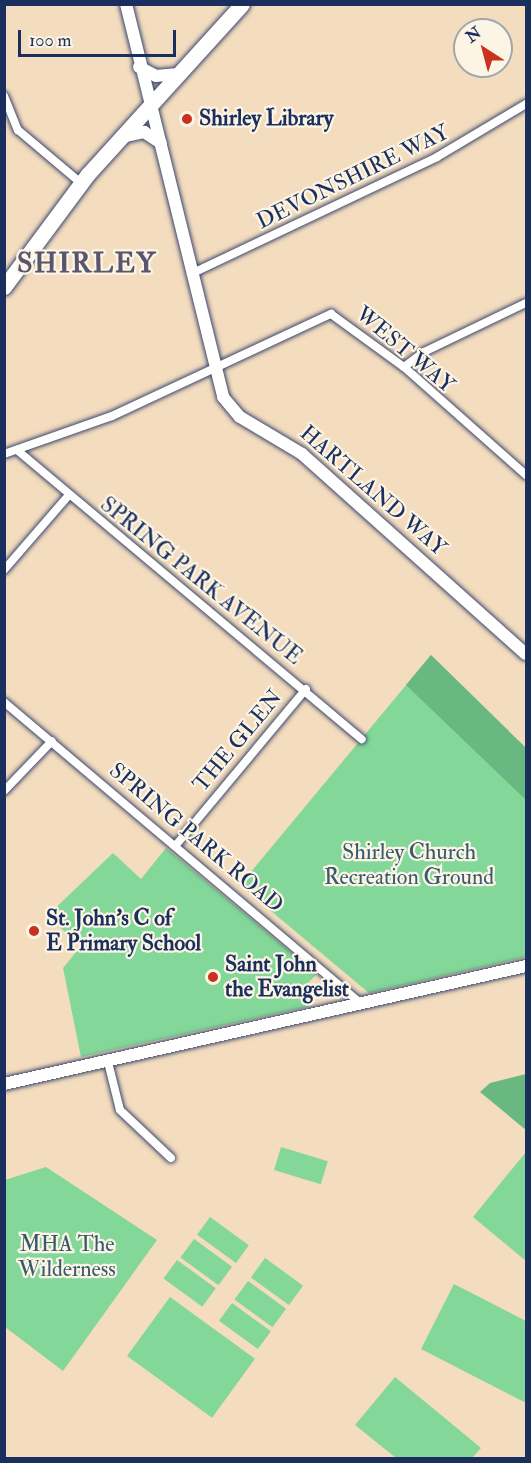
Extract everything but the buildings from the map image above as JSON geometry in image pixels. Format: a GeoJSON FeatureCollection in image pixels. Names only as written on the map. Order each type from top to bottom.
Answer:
{"type":"FeatureCollection","features":[{"type":"Feature","properties":{"kind":"highway"},"geometry":{"type":"LineString","coordinates":[[4,287],[81,183],[119,138],[242,4]]}},
{"type":"Feature","properties":{"kind":"street","name":"HARTLAND WAY"},"geometry":{"type":"LineString","coordinates":[[126,4],[139,67],[161,143],[213,367],[223,397],[240,417],[302,454],[526,654]]}},
{"type":"Feature","properties":{"kind":"street"},"geometry":{"type":"LineString","coordinates":[[139,67],[156,76],[178,74]]}},
{"type":"Feature","properties":{"kind":"street"},"geometry":{"type":"LineString","coordinates":[[4,96],[18,130],[81,183]]}},
{"type":"Feature","properties":{"kind":"street","name":"DEVONSHIRE WAY"},"geometry":{"type":"LineString","coordinates":[[191,274],[454,148],[526,104]]}},
{"type":"Feature","properties":{"kind":"street"},"geometry":{"type":"LineString","coordinates":[[119,138],[144,132],[161,143]]}},
{"type":"Feature","properties":{"kind":"street"},"geometry":{"type":"LineString","coordinates":[[404,367],[423,352],[526,303]]}},
{"type":"Feature","properties":{"kind":"street","name":"WEST WAY"},"geometry":{"type":"LineString","coordinates":[[213,367],[330,314],[404,367],[526,475]]}},
{"type":"Feature","properties":{"kind":"street"},"geometry":{"type":"LineString","coordinates":[[4,454],[112,416],[213,367]]}},
{"type":"Feature","properties":{"kind":"street","name":"SPRING PARK AVENUE"},"geometry":{"type":"LineString","coordinates":[[17,450],[68,496],[306,689],[362,739]]}},
{"type":"Feature","properties":{"kind":"street"},"geometry":{"type":"LineString","coordinates":[[4,570],[68,496]]}},
{"type":"Feature","properties":{"kind":"street","name":"THE GLEN"},"geometry":{"type":"LineString","coordinates":[[176,845],[306,689]]}},
{"type":"Feature","properties":{"kind":"street","name":"SPRING PARK ROAD"},"geometry":{"type":"LineString","coordinates":[[4,702],[176,845],[361,1004]]}},
{"type":"Feature","properties":{"kind":"street"},"geometry":{"type":"LineString","coordinates":[[4,791],[52,741]]}},
{"type":"Feature","properties":{"kind":"street"},"geometry":{"type":"LineString","coordinates":[[4,1084],[526,966]]}},
{"type":"Feature","properties":{"kind":"street"},"geometry":{"type":"LineString","coordinates":[[108,1062],[120,1110],[171,1158]]}},
{"type":"Feature","properties":{"kind":"green space","name":"Shirley Church Recreation Ground"},"geometry":{"type":"Polygon","coordinates":[[[431,655],[526,748],[526,957],[369,993],[240,885],[431,655]]]}},
{"type":"Feature","properties":{"kind":"green space"},"geometry":{"type":"Polygon","coordinates":[[[431,655],[526,748],[526,800],[406,685],[431,655]]]}},
{"type":"Feature","properties":{"kind":"green space"},"geometry":{"type":"Polygon","coordinates":[[[166,848],[317,974],[297,994],[311,1006],[81,1057],[63,968],[81,946],[47,916],[113,853],[141,879],[166,848]]]}},
{"type":"Feature","properties":{"kind":"green space"},"geometry":{"type":"Polygon","coordinates":[[[526,1074],[526,1130],[480,1092],[490,1083],[526,1074]]]}},
{"type":"Feature","properties":{"kind":"green space"},"geometry":{"type":"Polygon","coordinates":[[[281,1147],[328,1161],[321,1184],[274,1170],[281,1147]]]}},
{"type":"Feature","properties":{"kind":"green space"},"geometry":{"type":"Polygon","coordinates":[[[526,1152],[526,1261],[473,1217],[526,1152]]]}},
{"type":"Feature","properties":{"kind":"green space","name":"MHA The Wilderness"},"geometry":{"type":"Polygon","coordinates":[[[46,1167],[157,1240],[63,1371],[5,1327],[5,1180],[46,1167]]]}},
{"type":"Feature","properties":{"kind":"green space"},"geometry":{"type":"Polygon","coordinates":[[[210,1217],[249,1245],[236,1263],[197,1235],[210,1217]]]}},
{"type":"Feature","properties":{"kind":"green space"},"geometry":{"type":"Polygon","coordinates":[[[194,1239],[232,1267],[219,1285],[180,1258],[194,1239]]]}},
{"type":"Feature","properties":{"kind":"green space"},"geometry":{"type":"Polygon","coordinates":[[[265,1258],[303,1286],[289,1305],[251,1277],[265,1258]]]}},
{"type":"Feature","properties":{"kind":"green space"},"geometry":{"type":"Polygon","coordinates":[[[177,1260],[216,1288],[202,1307],[163,1279],[177,1260]]]}},
{"type":"Feature","properties":{"kind":"green space"},"geometry":{"type":"Polygon","coordinates":[[[248,1281],[286,1309],[273,1327],[234,1300],[248,1281]]]}},
{"type":"Feature","properties":{"kind":"green space"},"geometry":{"type":"Polygon","coordinates":[[[454,1284],[526,1321],[526,1403],[421,1349],[454,1284]]]}},
{"type":"Feature","properties":{"kind":"green space"},"geometry":{"type":"Polygon","coordinates":[[[170,1297],[255,1359],[212,1418],[127,1356],[170,1297]]]}},
{"type":"Feature","properties":{"kind":"green space"},"geometry":{"type":"Polygon","coordinates":[[[232,1303],[271,1331],[258,1349],[219,1321],[232,1303]]]}},
{"type":"Feature","properties":{"kind":"green space"},"geometry":{"type":"Polygon","coordinates":[[[395,1377],[481,1448],[472,1458],[396,1458],[355,1425],[395,1377]]]}},
{"type":"Feature","properties":{"kind":"place","name":"Shirley Library"},"geometry":{"type":"Point","coordinates":[187,119]}},
{"type":"Feature","properties":{"kind":"place","name":"St. John's C of E Primary School"},"geometry":{"type":"Point","coordinates":[34,931]}},
{"type":"Feature","properties":{"kind":"place","name":"Saint John the Evangelist"},"geometry":{"type":"Point","coordinates":[213,977]}},
{"type":"Feature","properties":{"kind":"district","name":"SHIRLEY"},"geometry":{"type":"Point","coordinates":[87,264]}}]}
